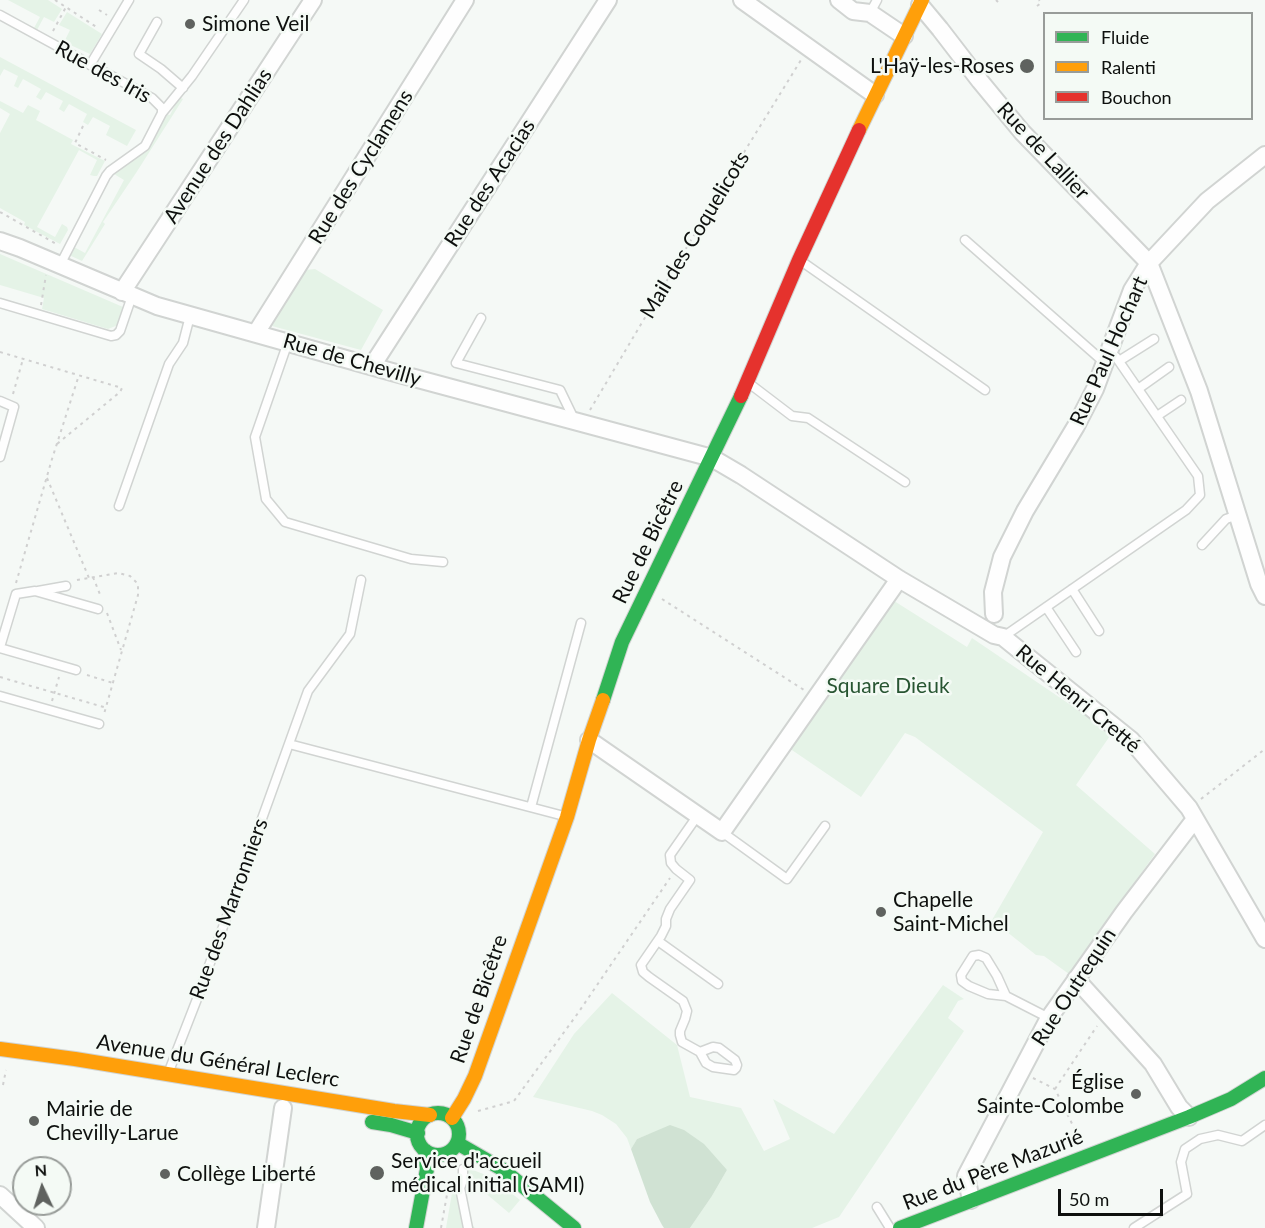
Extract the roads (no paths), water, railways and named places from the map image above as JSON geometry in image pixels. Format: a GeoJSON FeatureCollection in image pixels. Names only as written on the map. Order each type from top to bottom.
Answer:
{"type":"FeatureCollection","features":[{"type":"Feature","properties":{"kind":"main road","name":"Rue de Bicêtre"},"geometry":{"type":"LineString","coordinates":[[452,1118],[475,1076],[567,817],[621,642],[748,382],[799,260],[875,95],[921,3]]}},
{"type":"Feature","properties":{"kind":"main road","name":"Avenue du Général Leclerc"},"geometry":{"type":"LineString","coordinates":[[0,1049],[430,1115]]}},
{"type":"Feature","properties":{"kind":"main road"},"geometry":{"type":"LineString","coordinates":[[3,1064],[68,1065],[171,1082],[216,1095]]}},
{"type":"Feature","properties":{"kind":"main road","name":"Rue du Père Mazurié"},"geometry":{"type":"LineString","coordinates":[[900,1228],[1189,1117],[1231,1099],[1265,1078]]}},
{"type":"Feature","properties":{"kind":"main road"},"geometry":{"type":"LineString","coordinates":[[266,1105],[288,1109]]}},
{"type":"Feature","properties":{"kind":"main road"},"geometry":{"type":"LineString","coordinates":[[441,1113],[452,1118],[459,1132],[457,1143],[450,1151],[433,1152],[420,1143],[418,1133],[421,1122],[430,1115],[441,1113]]}},
{"type":"Feature","properties":{"kind":"main road"},"geometry":{"type":"LineString","coordinates":[[357,1119],[418,1133]]}},
{"type":"Feature","properties":{"kind":"main road"},"geometry":{"type":"LineString","coordinates":[[457,1143],[502,1169],[574,1228]]}},
{"type":"Feature","properties":{"kind":"main road"},"geometry":{"type":"LineString","coordinates":[[416,1228],[427,1169],[425,1160],[433,1152]]}},
{"type":"Feature","properties":{"kind":"main road"},"geometry":{"type":"LineString","coordinates":[[427,1228],[433,1152]]}},
{"type":"Feature","properties":{"kind":"street","name":"Avenue des Dahlias"},"geometry":{"type":"LineString","coordinates":[[127,294],[313,0]]}},
{"type":"Feature","properties":{"kind":"street","name":"Rue des Cyclamens"},"geometry":{"type":"LineString","coordinates":[[256,333],[465,0]]}},
{"type":"Feature","properties":{"kind":"street","name":"Rue des Acacias"},"geometry":{"type":"LineString","coordinates":[[372,366],[608,0]]}},
{"type":"Feature","properties":{"kind":"street"},"geometry":{"type":"LineString","coordinates":[[742,0],[875,95]]}},
{"type":"Feature","properties":{"kind":"street"},"geometry":{"type":"LineString","coordinates":[[838,0],[853,11],[873,6],[904,36]]}},
{"type":"Feature","properties":{"kind":"street","name":"Rue de Lallier"},"geometry":{"type":"LineString","coordinates":[[921,3],[1022,132],[1149,263]]}},
{"type":"Feature","properties":{"kind":"street","name":"Rue Paul Hochart"},"geometry":{"type":"LineString","coordinates":[[994,614],[993,592],[1002,557],[1025,511],[1077,426],[1111,358],[1132,290],[1149,263],[1207,201],[1265,155]]}},
{"type":"Feature","properties":{"kind":"street","name":"Rue de Chevilly"},"geometry":{"type":"LineString","coordinates":[[0,242],[20,248],[157,306],[712,458],[899,579]]}},
{"type":"Feature","properties":{"kind":"street"},"geometry":{"type":"LineString","coordinates":[[1149,263],[1199,391],[1259,584],[1265,596]]}},
{"type":"Feature","properties":{"kind":"street"},"geometry":{"type":"LineString","coordinates":[[589,740],[722,832],[899,579]]}},
{"type":"Feature","properties":{"kind":"street","name":"Rue Henri Cretté"},"geometry":{"type":"LineString","coordinates":[[899,579],[976,625],[994,635],[1003,637],[1131,740],[1192,814],[1265,939]]}},
{"type":"Feature","properties":{"kind":"street","name":"Rue Outrequin"},"geometry":{"type":"LineString","coordinates":[[971,1200],[966,1176],[1049,1018],[1192,814]]}},
{"type":"Feature","properties":{"kind":"street"},"geometry":{"type":"LineString","coordinates":[[1076,979],[1153,1064],[1179,1107],[1189,1117]]}},
{"type":"Feature","properties":{"kind":"street"},"geometry":{"type":"LineString","coordinates":[[266,1228],[288,1109]]}},
{"type":"Feature","properties":{"kind":"street"},"geometry":{"type":"LineString","coordinates":[[0,1195],[36,1228]]}},
{"type":"Feature","properties":{"kind":"lane"},"geometry":{"type":"LineString","coordinates":[[90,65],[129,0]]}},
{"type":"Feature","properties":{"kind":"lane"},"geometry":{"type":"LineString","coordinates":[[162,113],[192,76],[244,0]]}},
{"type":"Feature","properties":{"kind":"lane","name":"Rue des Iris"},"geometry":{"type":"LineString","coordinates":[[0,15],[153,98],[162,108],[162,113],[145,146],[125,159],[106,176],[54,263]]}},
{"type":"Feature","properties":{"kind":"lane"},"geometry":{"type":"LineString","coordinates":[[157,22],[139,54],[183,88]]}},
{"type":"Feature","properties":{"kind":"lane"},"geometry":{"type":"LineString","coordinates":[[965,240],[1111,358],[1138,389],[1198,476],[1200,495],[1186,510],[1003,637]]}},
{"type":"Feature","properties":{"kind":"lane"},"geometry":{"type":"LineString","coordinates":[[799,260],[985,390]]}},
{"type":"Feature","properties":{"kind":"lane"},"geometry":{"type":"LineString","coordinates":[[0,303],[111,336],[120,331],[127,294]]}},
{"type":"Feature","properties":{"kind":"lane"},"geometry":{"type":"LineString","coordinates":[[119,506],[169,364],[183,343],[190,316]]}},
{"type":"Feature","properties":{"kind":"lane"},"geometry":{"type":"LineString","coordinates":[[481,318],[456,363],[560,390],[579,423]]}},
{"type":"Feature","properties":{"kind":"lane"},"geometry":{"type":"LineString","coordinates":[[1111,358],[1155,339]]}},
{"type":"Feature","properties":{"kind":"lane"},"geometry":{"type":"LineString","coordinates":[[288,342],[255,437],[266,499],[285,522],[411,559],[443,562]]}},
{"type":"Feature","properties":{"kind":"lane"},"geometry":{"type":"LineString","coordinates":[[1138,389],[1170,367]]}},
{"type":"Feature","properties":{"kind":"lane"},"geometry":{"type":"LineString","coordinates":[[748,382],[792,416],[808,417],[905,482]]}},
{"type":"Feature","properties":{"kind":"lane"},"geometry":{"type":"LineString","coordinates":[[1157,416],[1181,400]]}},
{"type":"Feature","properties":{"kind":"lane"},"geometry":{"type":"LineString","coordinates":[[0,401],[14,407],[0,457]]}},
{"type":"Feature","properties":{"kind":"lane"},"geometry":{"type":"LineString","coordinates":[[1202,545],[1226,519],[1238,515]]}},
{"type":"Feature","properties":{"kind":"lane","name":"Rue des Marronniers"},"geometry":{"type":"LineString","coordinates":[[168,1074],[308,691],[350,634],[361,580]]}},
{"type":"Feature","properties":{"kind":"lane"},"geometry":{"type":"LineString","coordinates":[[66,585],[16,594],[0,647],[76,670]]}},
{"type":"Feature","properties":{"kind":"lane"},"geometry":{"type":"LineString","coordinates":[[1072,589],[1099,631]]}},
{"type":"Feature","properties":{"kind":"lane"},"geometry":{"type":"LineString","coordinates":[[34,591],[98,609]]}},
{"type":"Feature","properties":{"kind":"lane"},"geometry":{"type":"LineString","coordinates":[[1046,607],[1076,651]]}},
{"type":"Feature","properties":{"kind":"lane"},"geometry":{"type":"LineString","coordinates":[[531,807],[581,623]]}},
{"type":"Feature","properties":{"kind":"lane"},"geometry":{"type":"LineString","coordinates":[[0,696],[99,724]]}},
{"type":"Feature","properties":{"kind":"lane"},"geometry":{"type":"LineString","coordinates":[[289,744],[567,817]]}},
{"type":"Feature","properties":{"kind":"lane"},"geometry":{"type":"LineString","coordinates":[[698,815],[670,855],[671,863],[690,880],[670,909],[664,930],[642,962],[642,968],[649,977],[683,1001],[687,1011],[680,1031],[680,1039],[700,1052]]}},
{"type":"Feature","properties":{"kind":"lane"},"geometry":{"type":"LineString","coordinates":[[722,832],[787,879],[825,826]]}},
{"type":"Feature","properties":{"kind":"lane"},"geometry":{"type":"LineString","coordinates":[[658,941],[718,984]]}},
{"type":"Feature","properties":{"kind":"lane"},"geometry":{"type":"LineString","coordinates":[[1006,996],[986,958],[979,955],[973,956],[961,975],[962,981],[988,994],[1006,996],[1049,1018]]}},
{"type":"Feature","properties":{"kind":"lane"},"geometry":{"type":"LineString","coordinates":[[1134,1228],[1187,1194],[1181,1162],[1185,1149],[1200,1139],[1218,1135],[1242,1141],[1265,1125]]}},
{"type":"Feature","properties":{"kind":"lane"},"geometry":{"type":"LineString","coordinates":[[463,1169],[460,1188],[468,1228]]}},
{"type":"Feature","properties":{"kind":"lane"},"geometry":{"type":"LineString","coordinates":[[877,1207],[890,1228]]}},
{"type":"Feature","properties":{"kind":"place","name":"Simone Veil"},"geometry":{"type":"Point","coordinates":[190,24]}},
{"type":"Feature","properties":{"kind":"place","name":"L'Haÿ-les-Roses"},"geometry":{"type":"Point","coordinates":[1027,66]}},
{"type":"Feature","properties":{"kind":"place","name":"Chapelle Saint-Michel"},"geometry":{"type":"Point","coordinates":[881,912]}},
{"type":"Feature","properties":{"kind":"place","name":"Église Sainte-Colombe"},"geometry":{"type":"Point","coordinates":[1136,1094]}},
{"type":"Feature","properties":{"kind":"place","name":"Mairie de Chevilly-Larue"},"geometry":{"type":"Point","coordinates":[34,1121]}},
{"type":"Feature","properties":{"kind":"place","name":"Service d'accueil médical initial (SAMI)"},"geometry":{"type":"Point","coordinates":[377,1173]}},
{"type":"Feature","properties":{"kind":"place","name":"Collège Liberté"},"geometry":{"type":"Point","coordinates":[165,1174]}},
{"type":"Feature","properties":{"kind":"park label","name":"Square Dieuk"},"geometry":{"type":"Point","coordinates":[888,686]}}]}
